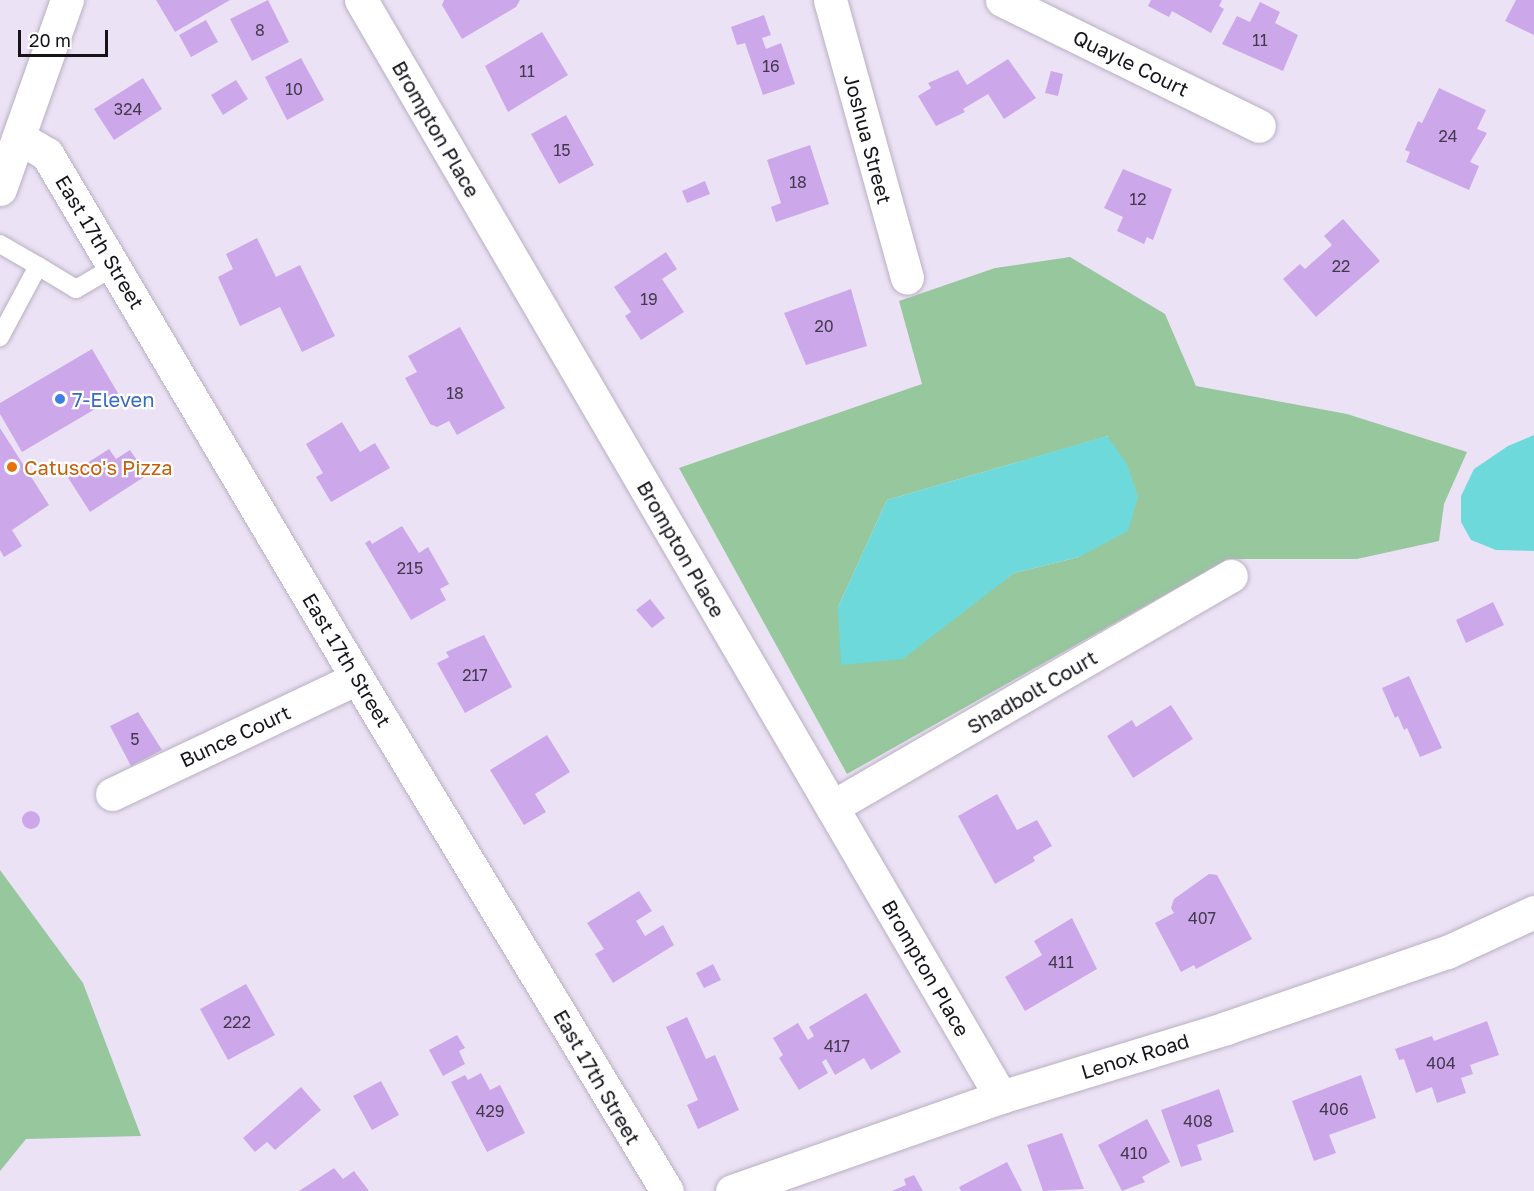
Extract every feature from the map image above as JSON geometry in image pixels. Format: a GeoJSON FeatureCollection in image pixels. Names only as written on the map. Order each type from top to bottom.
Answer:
{"type":"FeatureCollection","features":[{"type":"Feature","properties":{"kind":"street"},"geometry":{"type":"LineString","coordinates":[[0,189],[20,138],[67,0]]}},
{"type":"Feature","properties":{"kind":"street","name":"Brompton Place"},"geometry":{"type":"LineString","coordinates":[[361,0],[1001,1097]]}},
{"type":"Feature","properties":{"kind":"street","name":"Joshua Street"},"geometry":{"type":"LineString","coordinates":[[830,0],[907,278]]}},
{"type":"Feature","properties":{"kind":"street","name":"Quayle Court"},"geometry":{"type":"LineString","coordinates":[[1002,0],[1259,126]]}},
{"type":"Feature","properties":{"kind":"street","name":"East 17th Street"},"geometry":{"type":"LineString","coordinates":[[20,138],[47,154],[357,678],[667,1191]]}},
{"type":"Feature","properties":{"kind":"street","name":"Shadbolt Court"},"geometry":{"type":"LineString","coordinates":[[832,807],[1231,576]]}},
{"type":"Feature","properties":{"kind":"street","name":"Bunce Court"},"geometry":{"type":"LineString","coordinates":[[112,794],[357,678]]}},
{"type":"Feature","properties":{"kind":"street","name":"Lenox Road"},"geometry":{"type":"LineString","coordinates":[[732,1191],[1001,1097],[1226,1028],[1436,956],[1534,912]]}},
{"type":"Feature","properties":{"kind":"lane"},"geometry":{"type":"LineString","coordinates":[[0,244],[76,289],[115,266]]}},
{"type":"Feature","properties":{"kind":"lane"},"geometry":{"type":"LineString","coordinates":[[0,337],[38,266]]}},
{"type":"Feature","properties":{"kind":"shaded area"},"geometry":{"type":"Polygon","coordinates":[[[1070,257],[1165,314],[1196,386],[1347,414],[1467,452],[1444,504],[1439,541],[1357,559],[1228,559],[847,774],[679,468],[922,384],[899,301],[995,268],[1070,257]],[[1108,436],[887,500],[838,607],[971,604],[1014,573],[1079,557],[1108,436]]]}},
{"type":"Feature","properties":{"kind":"shaded area"},"geometry":{"type":"Polygon","coordinates":[[[1534,435],[1534,551],[1496,550],[1471,540],[1461,522],[1461,496],[1474,469],[1508,446],[1534,435]]]}},
{"type":"Feature","properties":{"kind":"shaded area"},"geometry":{"type":"Polygon","coordinates":[[[1107,436],[1127,464],[1138,497],[1128,531],[1079,557],[1014,573],[903,659],[841,665],[838,607],[887,500],[1107,436]]]}},
{"type":"Feature","properties":{"kind":"shaded area"},"geometry":{"type":"Polygon","coordinates":[[[0,870],[83,983],[141,1136],[26,1139],[0,1171],[0,870]]]}},
{"type":"Feature","properties":{"kind":"building"},"geometry":{"type":"Polygon","coordinates":[[[156,0],[230,0],[175,32],[156,0]]]}},
{"type":"Feature","properties":{"kind":"building"},"geometry":{"type":"Polygon","coordinates":[[[268,0],[289,42],[252,61],[230,19],[268,0]]]}},
{"type":"Feature","properties":{"kind":"building"},"geometry":{"type":"Polygon","coordinates":[[[444,0],[520,0],[516,7],[462,39],[442,5],[444,0]]]}},
{"type":"Feature","properties":{"kind":"building"},"geometry":{"type":"Polygon","coordinates":[[[1151,0],[1222,0],[1219,6],[1224,9],[1211,33],[1172,11],[1169,17],[1148,6],[1151,0]]]}},
{"type":"Feature","properties":{"kind":"building"},"geometry":{"type":"Polygon","coordinates":[[[1516,0],[1534,0],[1534,35],[1505,21],[1516,0]]]}},
{"type":"Feature","properties":{"kind":"building"},"geometry":{"type":"Polygon","coordinates":[[[1260,2],[1280,12],[1275,23],[1298,35],[1283,71],[1222,44],[1237,16],[1250,22],[1260,2]]]}},
{"type":"Feature","properties":{"kind":"building"},"geometry":{"type":"Polygon","coordinates":[[[764,15],[771,35],[762,38],[766,49],[781,43],[795,84],[763,95],[745,43],[737,45],[731,27],[764,15]]]}},
{"type":"Feature","properties":{"kind":"building"},"geometry":{"type":"Polygon","coordinates":[[[206,20],[218,42],[191,57],[179,35],[206,20]]]}},
{"type":"Feature","properties":{"kind":"building"},"geometry":{"type":"Polygon","coordinates":[[[542,32],[568,75],[508,112],[485,66],[542,32]]]}},
{"type":"Feature","properties":{"kind":"building"},"geometry":{"type":"Polygon","coordinates":[[[301,58],[324,100],[287,120],[265,77],[301,58]]]}},
{"type":"Feature","properties":{"kind":"building"},"geometry":{"type":"Polygon","coordinates":[[[1008,59],[1036,98],[1004,119],[988,94],[963,109],[965,112],[936,126],[918,96],[931,88],[928,83],[958,70],[967,85],[1008,59]]]}},
{"type":"Feature","properties":{"kind":"building"},"geometry":{"type":"Polygon","coordinates":[[[1051,71],[1063,74],[1058,96],[1045,93],[1051,71]]]}},
{"type":"Feature","properties":{"kind":"building"},"geometry":{"type":"Polygon","coordinates":[[[143,78],[162,109],[114,140],[94,109],[143,78]]]}},
{"type":"Feature","properties":{"kind":"building"},"geometry":{"type":"Polygon","coordinates":[[[236,80],[248,99],[223,115],[211,95],[236,80]]]}},
{"type":"Feature","properties":{"kind":"building"},"geometry":{"type":"Polygon","coordinates":[[[1439,88],[1486,110],[1477,129],[1487,133],[1470,162],[1479,166],[1469,190],[1406,162],[1410,152],[1405,150],[1418,121],[1422,123],[1439,88]]]}},
{"type":"Feature","properties":{"kind":"building"},"geometry":{"type":"Polygon","coordinates":[[[566,115],[594,165],[559,184],[531,134],[566,115]]]}},
{"type":"Feature","properties":{"kind":"building"},"geometry":{"type":"Polygon","coordinates":[[[810,145],[829,204],[776,222],[771,207],[781,203],[767,160],[810,145]]]}},
{"type":"Feature","properties":{"kind":"building"},"geometry":{"type":"Polygon","coordinates":[[[1123,169],[1172,189],[1153,240],[1147,237],[1144,244],[1117,231],[1123,217],[1104,208],[1123,169]]]}},
{"type":"Feature","properties":{"kind":"building"},"geometry":{"type":"Polygon","coordinates":[[[705,181],[710,194],[687,203],[682,191],[705,181]]]}},
{"type":"Feature","properties":{"kind":"building"},"geometry":{"type":"Polygon","coordinates":[[[1343,219],[1380,261],[1316,317],[1283,279],[1300,264],[1305,269],[1332,245],[1324,236],[1343,219]]]}},
{"type":"Feature","properties":{"kind":"building"},"geometry":{"type":"Polygon","coordinates":[[[257,238],[276,277],[300,265],[335,336],[302,352],[280,307],[240,326],[218,277],[233,269],[226,254],[257,238]]]}},
{"type":"Feature","properties":{"kind":"building"},"geometry":{"type":"Polygon","coordinates":[[[666,252],[677,269],[662,279],[684,312],[641,340],[625,316],[631,312],[614,287],[666,252]]]}},
{"type":"Feature","properties":{"kind":"building"},"geometry":{"type":"Polygon","coordinates":[[[851,289],[867,346],[806,365],[784,313],[851,289]]]}},
{"type":"Feature","properties":{"kind":"building"},"geometry":{"type":"Polygon","coordinates":[[[460,327],[505,408],[457,435],[449,421],[437,427],[430,424],[405,378],[417,372],[408,356],[460,327]]]}},
{"type":"Feature","properties":{"kind":"building","name":"7-Eleven"},"geometry":{"type":"Polygon","coordinates":[[[92,349],[119,395],[22,452],[0,414],[0,403],[92,349]]]}},
{"type":"Feature","properties":{"kind":"building"},"geometry":{"type":"Polygon","coordinates":[[[342,422],[360,452],[375,443],[390,468],[331,502],[316,477],[323,473],[306,444],[342,422]]]}},
{"type":"Feature","properties":{"kind":"building","name":"Catusco's Pizza"},"geometry":{"type":"Polygon","coordinates":[[[0,428],[49,505],[12,530],[22,546],[4,557],[0,550],[0,428]]]}},
{"type":"Feature","properties":{"kind":"building"},"geometry":{"type":"Polygon","coordinates":[[[109,449],[116,459],[130,450],[147,475],[90,512],[67,476],[109,449]]]}},
{"type":"Feature","properties":{"kind":"building"},"geometry":{"type":"Polygon","coordinates":[[[402,526],[419,553],[428,547],[449,584],[440,589],[446,600],[411,620],[365,543],[370,540],[372,544],[402,526]]]}},
{"type":"Feature","properties":{"kind":"building"},"geometry":{"type":"Polygon","coordinates":[[[650,599],[665,618],[652,628],[636,610],[650,599]]]}},
{"type":"Feature","properties":{"kind":"building"},"geometry":{"type":"Polygon","coordinates":[[[1493,602],[1504,625],[1466,643],[1456,620],[1493,602]]]}},
{"type":"Feature","properties":{"kind":"building"},"geometry":{"type":"Polygon","coordinates":[[[484,635],[512,687],[465,713],[437,663],[449,657],[446,652],[484,635]]]}},
{"type":"Feature","properties":{"kind":"building"},"geometry":{"type":"Polygon","coordinates":[[[1409,676],[1442,748],[1420,757],[1407,728],[1404,730],[1398,716],[1395,718],[1382,688],[1409,676]]]}},
{"type":"Feature","properties":{"kind":"building"},"geometry":{"type":"Polygon","coordinates":[[[1171,705],[1193,739],[1133,778],[1107,736],[1132,720],[1136,727],[1171,705]]]}},
{"type":"Feature","properties":{"kind":"building"},"geometry":{"type":"Polygon","coordinates":[[[138,712],[162,750],[131,766],[110,726],[138,712]]]}},
{"type":"Feature","properties":{"kind":"building"},"geometry":{"type":"Polygon","coordinates":[[[547,735],[570,772],[535,794],[546,812],[524,825],[490,770],[547,735]]]}},
{"type":"Feature","properties":{"kind":"building"},"geometry":{"type":"Polygon","coordinates":[[[997,794],[1017,830],[1037,820],[1052,846],[1033,857],[1035,861],[995,884],[958,816],[997,794]]]}},
{"type":"Feature","properties":{"kind":"building"},"geometry":{"type":"Polygon","coordinates":[[[27,811],[35,811],[40,816],[38,827],[27,829],[22,824],[22,816],[27,811]]]}},
{"type":"Feature","properties":{"kind":"building"},"geometry":{"type":"Polygon","coordinates":[[[1209,874],[1217,875],[1252,939],[1196,969],[1194,965],[1181,972],[1155,923],[1174,913],[1171,908],[1174,899],[1209,874]]]}},
{"type":"Feature","properties":{"kind":"building"},"geometry":{"type":"Polygon","coordinates":[[[639,891],[652,911],[636,921],[645,936],[663,925],[674,945],[613,983],[595,954],[604,949],[587,923],[639,891]]]}},
{"type":"Feature","properties":{"kind":"building"},"geometry":{"type":"Polygon","coordinates":[[[1072,918],[1097,969],[1025,1011],[1005,977],[1042,955],[1034,941],[1072,918]]]}},
{"type":"Feature","properties":{"kind":"building"},"geometry":{"type":"Polygon","coordinates":[[[713,964],[721,980],[704,988],[696,973],[713,964]]]}},
{"type":"Feature","properties":{"kind":"building"},"geometry":{"type":"Polygon","coordinates":[[[246,984],[275,1035],[228,1060],[200,1009],[246,984]]]}},
{"type":"Feature","properties":{"kind":"building"},"geometry":{"type":"Polygon","coordinates":[[[866,993],[901,1052],[871,1070],[864,1058],[835,1075],[826,1059],[822,1062],[828,1073],[799,1090],[779,1058],[783,1055],[773,1038],[798,1023],[808,1040],[814,1036],[809,1027],[866,993]]]}},
{"type":"Feature","properties":{"kind":"building"},"geometry":{"type":"Polygon","coordinates":[[[687,1017],[706,1059],[715,1055],[739,1110],[698,1129],[687,1105],[698,1100],[666,1027],[687,1017]]]}},
{"type":"Feature","properties":{"kind":"building"},"geometry":{"type":"Polygon","coordinates":[[[1487,1021],[1499,1055],[1470,1065],[1473,1074],[1461,1078],[1466,1093],[1437,1103],[1432,1087],[1416,1093],[1404,1059],[1399,1060],[1395,1049],[1432,1036],[1434,1041],[1487,1021]]]}},
{"type":"Feature","properties":{"kind":"building"},"geometry":{"type":"Polygon","coordinates":[[[457,1035],[465,1048],[459,1051],[465,1064],[443,1076],[429,1050],[457,1035]]]}},
{"type":"Feature","properties":{"kind":"building"},"geometry":{"type":"Polygon","coordinates":[[[481,1073],[490,1090],[500,1085],[525,1133],[487,1152],[451,1082],[465,1075],[468,1080],[481,1073]]]}},
{"type":"Feature","properties":{"kind":"building"},"geometry":{"type":"Polygon","coordinates":[[[1361,1075],[1376,1118],[1329,1135],[1336,1153],[1314,1161],[1292,1101],[1361,1075]]]}},
{"type":"Feature","properties":{"kind":"building"},"geometry":{"type":"Polygon","coordinates":[[[381,1081],[399,1115],[372,1130],[353,1096],[381,1081]]]}},
{"type":"Feature","properties":{"kind":"building"},"geometry":{"type":"Polygon","coordinates":[[[301,1087],[321,1110],[275,1150],[267,1142],[255,1152],[243,1138],[301,1087]]]}},
{"type":"Feature","properties":{"kind":"building"},"geometry":{"type":"Polygon","coordinates":[[[1219,1089],[1234,1132],[1197,1145],[1202,1160],[1181,1167],[1161,1110],[1219,1089]]]}},
{"type":"Feature","properties":{"kind":"building"},"geometry":{"type":"Polygon","coordinates":[[[1147,1119],[1170,1162],[1142,1177],[1145,1182],[1122,1191],[1098,1145],[1147,1119]]]}},
{"type":"Feature","properties":{"kind":"building"},"geometry":{"type":"Polygon","coordinates":[[[1062,1133],[1084,1189],[1043,1191],[1027,1145],[1062,1133]]]}},
{"type":"Feature","properties":{"kind":"building"},"geometry":{"type":"Polygon","coordinates":[[[1007,1162],[1022,1191],[961,1191],[959,1187],[1007,1162]]]}},
{"type":"Feature","properties":{"kind":"building"},"geometry":{"type":"Polygon","coordinates":[[[334,1168],[343,1179],[354,1171],[369,1191],[299,1191],[334,1168]]]}},
{"type":"Feature","properties":{"kind":"building"},"geometry":{"type":"Polygon","coordinates":[[[914,1175],[923,1191],[892,1191],[906,1185],[904,1179],[914,1175]]]}},
{"type":"Feature","properties":{"kind":"place","name":"7-Eleven"},"geometry":{"type":"Point","coordinates":[60,399]}},
{"type":"Feature","properties":{"kind":"place","name":"Catusco's Pizza"},"geometry":{"type":"Point","coordinates":[12,467]}}]}
